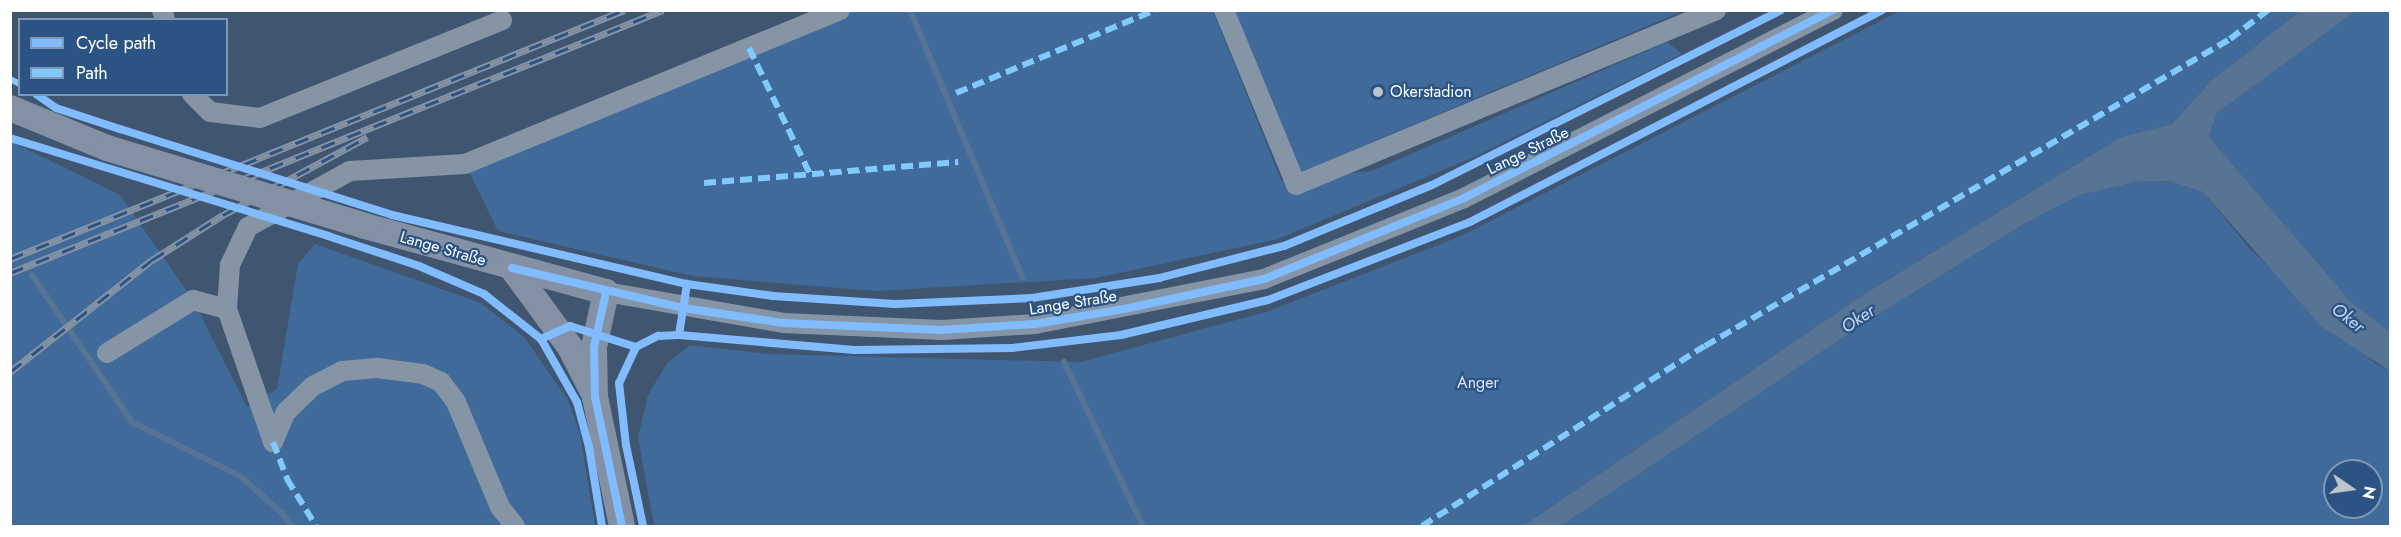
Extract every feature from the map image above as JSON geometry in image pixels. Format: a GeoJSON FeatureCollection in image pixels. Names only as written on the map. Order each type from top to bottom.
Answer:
{"type":"FeatureCollection","features":[{"type":"Feature","properties":{"kind":"main road","name":"Lange Straße"},"geometry":{"type":"LineString","coordinates":[[10,108],[107,148],[365,226],[606,292]]}},
{"type":"Feature","properties":{"kind":"main road"},"geometry":{"type":"LineString","coordinates":[[512,268],[570,347],[595,397]]}},
{"type":"Feature","properties":{"kind":"main road"},"geometry":{"type":"LineString","coordinates":[[606,292],[594,347],[595,397],[622,526]]}},
{"type":"Feature","properties":{"kind":"street"},"geometry":{"type":"LineString","coordinates":[[514,526],[500,507],[456,402],[441,382],[423,374],[377,368],[342,371],[312,386],[286,412],[273,442],[227,309],[230,265],[248,226],[350,171],[465,164],[840,10]]}},
{"type":"Feature","properties":{"kind":"street"},"geometry":{"type":"LineString","coordinates":[[1224,10],[1296,185],[1716,10]]}},
{"type":"Feature","properties":{"kind":"street","name":"Lange Straße"},"geometry":{"type":"LineString","coordinates":[[606,292],[783,323],[942,330],[1035,324],[1264,279],[1464,198],[1833,10]]}},
{"type":"Feature","properties":{"kind":"street"},"geometry":{"type":"LineString","coordinates":[[194,96],[210,112],[260,118],[502,20]]}},
{"type":"Feature","properties":{"kind":"street"},"geometry":{"type":"LineString","coordinates":[[106,353],[193,300],[227,309]]}},
{"type":"Feature","properties":{"kind":"green space"},"geometry":{"type":"Polygon","coordinates":[[[836,11],[1213,11],[1281,180],[1372,171],[1667,42],[1682,54],[1474,157],[1278,239],[1096,278],[876,291],[693,276],[498,231],[465,164],[836,11]]]}},
{"type":"Feature","properties":{"kind":"green space","name":"Okerstadion"},"geometry":{"type":"Polygon","coordinates":[[[1233,11],[1683,11],[1299,173],[1233,11]]]}},
{"type":"Feature","properties":{"kind":"green space","name":"Anger"},"geometry":{"type":"Polygon","coordinates":[[[1900,11],[2300,11],[2212,80],[2172,124],[2121,137],[1863,295],[1523,526],[654,526],[638,437],[648,395],[667,363],[690,345],[769,354],[1081,362],[1269,311],[1461,236],[1900,11]]]}},
{"type":"Feature","properties":{"kind":"green space"},"geometry":{"type":"Polygon","coordinates":[[[2356,11],[2390,11],[2390,332],[2352,303],[2209,137],[2217,113],[2356,11]]]}},
{"type":"Feature","properties":{"kind":"green space"},"geometry":{"type":"Polygon","coordinates":[[[10,141],[120,195],[193,300],[247,407],[277,389],[298,264],[315,244],[481,303],[524,337],[568,400],[580,434],[595,526],[11,526],[10,141]]]}},
{"type":"Feature","properties":{"kind":"green space"},"geometry":{"type":"Polygon","coordinates":[[[2168,181],[2203,192],[2251,250],[2375,363],[2390,371],[2390,526],[1561,526],[1871,319],[2022,225],[2080,195],[2136,182],[2168,181]]]}},
{"type":"Feature","properties":{"kind":"water","name":"Oker"},"geometry":{"type":"Polygon","coordinates":[[[2300,11],[2356,11],[2217,113],[2209,137],[2352,303],[2390,332],[2390,371],[2321,326],[2203,192],[2168,181],[2136,182],[2080,195],[2022,225],[1871,319],[1561,526],[1523,526],[1863,295],[2121,137],[2172,124],[2212,80],[2300,11]]]}},
{"type":"Feature","properties":{"kind":"waterway"},"geometry":{"type":"LineString","coordinates":[[910,10],[1022,277]]}},
{"type":"Feature","properties":{"kind":"waterway"},"geometry":{"type":"LineString","coordinates":[[32,275],[132,422],[240,476],[282,513],[291,526]]}},
{"type":"Feature","properties":{"kind":"waterway"},"geometry":{"type":"LineString","coordinates":[[1064,362],[1143,526]]}},
{"type":"Feature","properties":{"kind":"railway"},"geometry":{"type":"LineString","coordinates":[[10,259],[624,10]]}},
{"type":"Feature","properties":{"kind":"railway"},"geometry":{"type":"LineString","coordinates":[[10,273],[663,10]]}},
{"type":"Feature","properties":{"kind":"railway"},"geometry":{"type":"LineString","coordinates":[[10,372],[152,260],[223,215],[367,137]]}},
{"type":"Feature","properties":{"kind":"marked path"},"geometry":{"type":"LineString","coordinates":[[956,93],[1155,10]]}},
{"type":"Feature","properties":{"kind":"marked path"},"geometry":{"type":"LineString","coordinates":[[1422,526],[1705,346],[2230,39],[2268,10]]}},
{"type":"Feature","properties":{"kind":"marked path"},"geometry":{"type":"LineString","coordinates":[[749,48],[810,174]]}},
{"type":"Feature","properties":{"kind":"marked path"},"geometry":{"type":"LineString","coordinates":[[10,79],[18,83]]}},
{"type":"Feature","properties":{"kind":"marked path"},"geometry":{"type":"LineString","coordinates":[[704,183],[958,162]]}},
{"type":"Feature","properties":{"kind":"marked path"},"geometry":{"type":"LineString","coordinates":[[273,442],[287,479],[316,526]]}},
{"type":"Feature","properties":{"kind":"cycle path"},"geometry":{"type":"LineString","coordinates":[[39,96],[56,108],[392,215],[687,284],[773,296],[895,304],[1032,298],[1159,278],[1284,246],[1432,185],[1781,10]]}},
{"type":"Feature","properties":{"kind":"cycle path"},"geometry":{"type":"LineString","coordinates":[[512,268],[683,308],[783,323],[942,330],[1035,324],[1124,309],[1264,279],[1464,198],[1833,10]]}},
{"type":"Feature","properties":{"kind":"cycle path"},"geometry":{"type":"LineString","coordinates":[[679,335],[854,350],[1012,348],[1121,335],[1268,300],[1470,222],[1883,10]]}},
{"type":"Feature","properties":{"kind":"cycle path"},"geometry":{"type":"LineString","coordinates":[[10,138],[328,236],[419,266],[484,294],[541,339],[577,402],[589,447],[602,526]]}},
{"type":"Feature","properties":{"kind":"cycle path"},"geometry":{"type":"LineString","coordinates":[[541,339],[570,326],[636,347],[658,336],[679,335],[687,284]]}},
{"type":"Feature","properties":{"kind":"cycle path"},"geometry":{"type":"LineString","coordinates":[[606,292],[594,347],[595,397],[622,526]]}},
{"type":"Feature","properties":{"kind":"cycle path"},"geometry":{"type":"LineString","coordinates":[[636,347],[619,383],[626,445],[643,526]]}},
{"type":"Feature","properties":{"kind":"place","name":"Okerstadion"},"geometry":{"type":"Point","coordinates":[1378,92]}}]}
